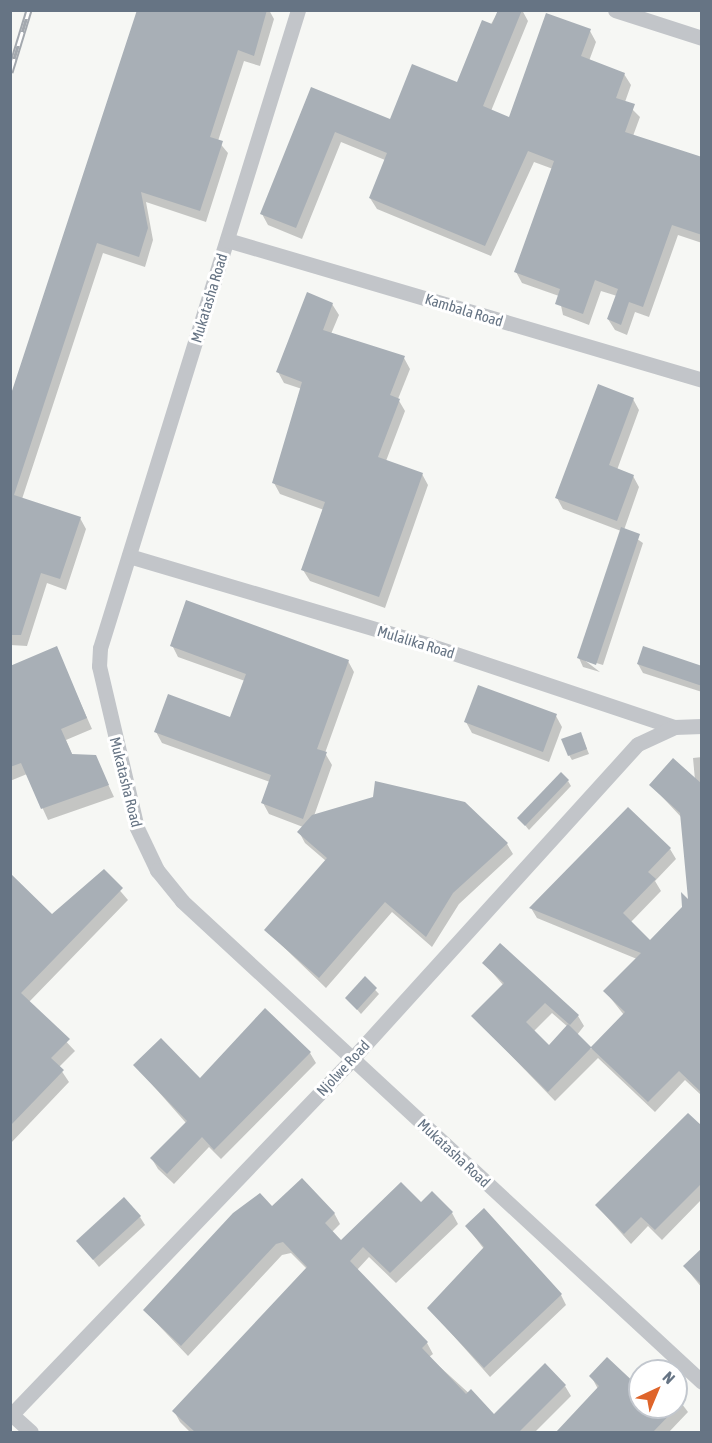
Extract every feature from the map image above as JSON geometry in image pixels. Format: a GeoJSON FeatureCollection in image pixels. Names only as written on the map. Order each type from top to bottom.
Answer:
{"type":"FeatureCollection","features":[{"type":"Feature","properties":{"kind":"street","name":"Mukatasha Road"},"geometry":{"type":"LineString","coordinates":[[298,10],[129,556],[99,666],[136,828],[157,870],[182,901],[702,1382]]}},
{"type":"Feature","properties":{"kind":"street"},"geometry":{"type":"LineString","coordinates":[[615,10],[702,38]]}},
{"type":"Feature","properties":{"kind":"street","name":"Kambala Road"},"geometry":{"type":"LineString","coordinates":[[227,240],[702,380]]}},
{"type":"Feature","properties":{"kind":"street","name":"Mulalika Road"},"geometry":{"type":"LineString","coordinates":[[129,556],[429,645],[674,727],[702,726]]}},
{"type":"Feature","properties":{"kind":"street","name":"Njolwe Road"},"geometry":{"type":"LineString","coordinates":[[11,1414],[352,1059],[638,744],[674,727]]}},
{"type":"Feature","properties":{"kind":"street"},"geometry":{"type":"LineString","coordinates":[[11,1414],[31,1432]]}},
{"type":"Feature","properties":{"kind":"building"},"geometry":{"type":"Polygon","coordinates":[[[137,10],[267,10],[254,56],[238,50],[210,137],[223,141],[200,211],[141,192],[148,228],[139,257],[97,243],[14,495],[81,517],[60,579],[41,573],[21,635],[10,635],[10,397],[137,10]]]}},
{"type":"Feature","properties":{"kind":"building"},"geometry":{"type":"Polygon","coordinates":[[[498,10],[522,10],[483,106],[509,117],[546,13],[591,29],[581,56],[625,73],[616,98],[635,104],[625,132],[702,157],[702,235],[672,225],[643,307],[629,302],[621,325],[607,319],[618,289],[595,280],[583,314],[555,304],[560,289],[514,272],[554,161],[528,151],[485,246],[369,198],[387,153],[335,132],[296,228],[260,214],[311,87],[390,119],[412,64],[457,82],[482,20],[492,24],[498,10]]]}},
{"type":"Feature","properties":{"kind":"building"},"geometry":{"type":"Polygon","coordinates":[[[307,292],[333,303],[323,330],[405,356],[390,395],[400,399],[378,457],[423,473],[379,597],[301,570],[325,502],[272,483],[302,382],[276,372],[307,292]]]}},
{"type":"Feature","properties":{"kind":"building"},"geometry":{"type":"Polygon","coordinates":[[[598,384],[634,398],[609,465],[634,475],[617,521],[555,498],[598,384]]]}},
{"type":"Feature","properties":{"kind":"building"},"geometry":{"type":"Polygon","coordinates":[[[621,527],[640,534],[596,665],[577,658],[621,527]]]}},
{"type":"Feature","properties":{"kind":"building"},"geometry":{"type":"Polygon","coordinates":[[[186,600],[349,660],[317,749],[327,752],[303,819],[261,803],[271,775],[154,732],[168,694],[230,717],[246,674],[170,646],[186,600]]]}},
{"type":"Feature","properties":{"kind":"building"},"geometry":{"type":"Polygon","coordinates":[[[57,646],[87,718],[61,729],[72,754],[96,755],[109,785],[41,809],[21,763],[10,767],[10,666],[57,646]]]}},
{"type":"Feature","properties":{"kind":"building"},"geometry":{"type":"Polygon","coordinates":[[[643,646],[702,666],[702,686],[637,664],[643,646]]]}},
{"type":"Feature","properties":{"kind":"building"},"geometry":{"type":"Polygon","coordinates":[[[478,685],[557,714],[543,752],[464,722],[478,685]]]}},
{"type":"Feature","properties":{"kind":"building"},"geometry":{"type":"Polygon","coordinates":[[[581,732],[587,749],[568,756],[561,739],[581,732]]]}},
{"type":"Feature","properties":{"kind":"building"},"geometry":{"type":"Polygon","coordinates":[[[673,758],[702,784],[702,1093],[679,1071],[648,1102],[591,1048],[548,1092],[471,1016],[504,983],[482,963],[500,943],[579,1015],[570,1025],[545,1003],[526,1022],[549,1045],[568,1024],[591,1047],[625,1012],[603,991],[641,953],[529,908],[628,807],[671,848],[648,872],[656,879],[623,913],[650,940],[682,907],[681,892],[688,899],[680,813],[649,785],[673,758]]]}},
{"type":"Feature","properties":{"kind":"building"},"geometry":{"type":"Polygon","coordinates":[[[561,772],[569,780],[525,826],[517,818],[561,772]]]}},
{"type":"Feature","properties":{"kind":"building"},"geometry":{"type":"Polygon","coordinates":[[[375,781],[465,802],[508,843],[453,893],[426,937],[385,902],[319,978],[264,930],[327,858],[297,832],[312,815],[373,797],[375,781]]]}},
{"type":"Feature","properties":{"kind":"building"},"geometry":{"type":"Polygon","coordinates":[[[104,869],[123,888],[21,993],[70,1039],[51,1058],[64,1070],[10,1126],[10,873],[52,914],[104,869]]]}},
{"type":"Feature","properties":{"kind":"building"},"geometry":{"type":"Polygon","coordinates":[[[365,976],[377,988],[357,1010],[345,998],[365,976]]]}},
{"type":"Feature","properties":{"kind":"building"},"geometry":{"type":"Polygon","coordinates":[[[265,1008],[311,1052],[214,1150],[202,1137],[167,1174],[150,1158],[187,1121],[133,1065],[161,1038],[200,1078],[265,1008]]]}},
{"type":"Feature","properties":{"kind":"building"},"geometry":{"type":"Polygon","coordinates":[[[688,1113],[702,1126],[702,1183],[655,1230],[641,1217],[624,1234],[595,1205],[688,1113]]]}},
{"type":"Feature","properties":{"kind":"building"},"geometry":{"type":"Polygon","coordinates":[[[302,1178],[335,1213],[325,1223],[341,1240],[401,1182],[421,1202],[432,1191],[453,1212],[390,1273],[363,1247],[350,1261],[428,1342],[422,1348],[466,1394],[471,1389],[494,1414],[545,1363],[566,1385],[519,1432],[195,1432],[172,1411],[307,1267],[283,1242],[276,1244],[181,1346],[143,1310],[233,1213],[260,1193],[272,1206],[302,1178]]]}},
{"type":"Feature","properties":{"kind":"building"},"geometry":{"type":"Polygon","coordinates":[[[124,1197],[141,1216],[93,1260],[76,1241],[124,1197]]]}},
{"type":"Feature","properties":{"kind":"building"},"geometry":{"type":"Polygon","coordinates":[[[484,1208],[562,1294],[484,1368],[427,1308],[484,1247],[465,1226],[484,1208]]]}},
{"type":"Feature","properties":{"kind":"building"},"geometry":{"type":"Polygon","coordinates":[[[702,1248],[702,1285],[683,1266],[702,1248]]]}},
{"type":"Feature","properties":{"kind":"building"},"geometry":{"type":"Polygon","coordinates":[[[607,1357],[628,1377],[628,1419],[665,1419],[653,1432],[556,1432],[599,1386],[589,1376],[607,1357]]]}},
{"type":"Feature","properties":{"kind":"railway"},"geometry":{"type":"LineString","coordinates":[[10,72],[29,10]]}}]}
